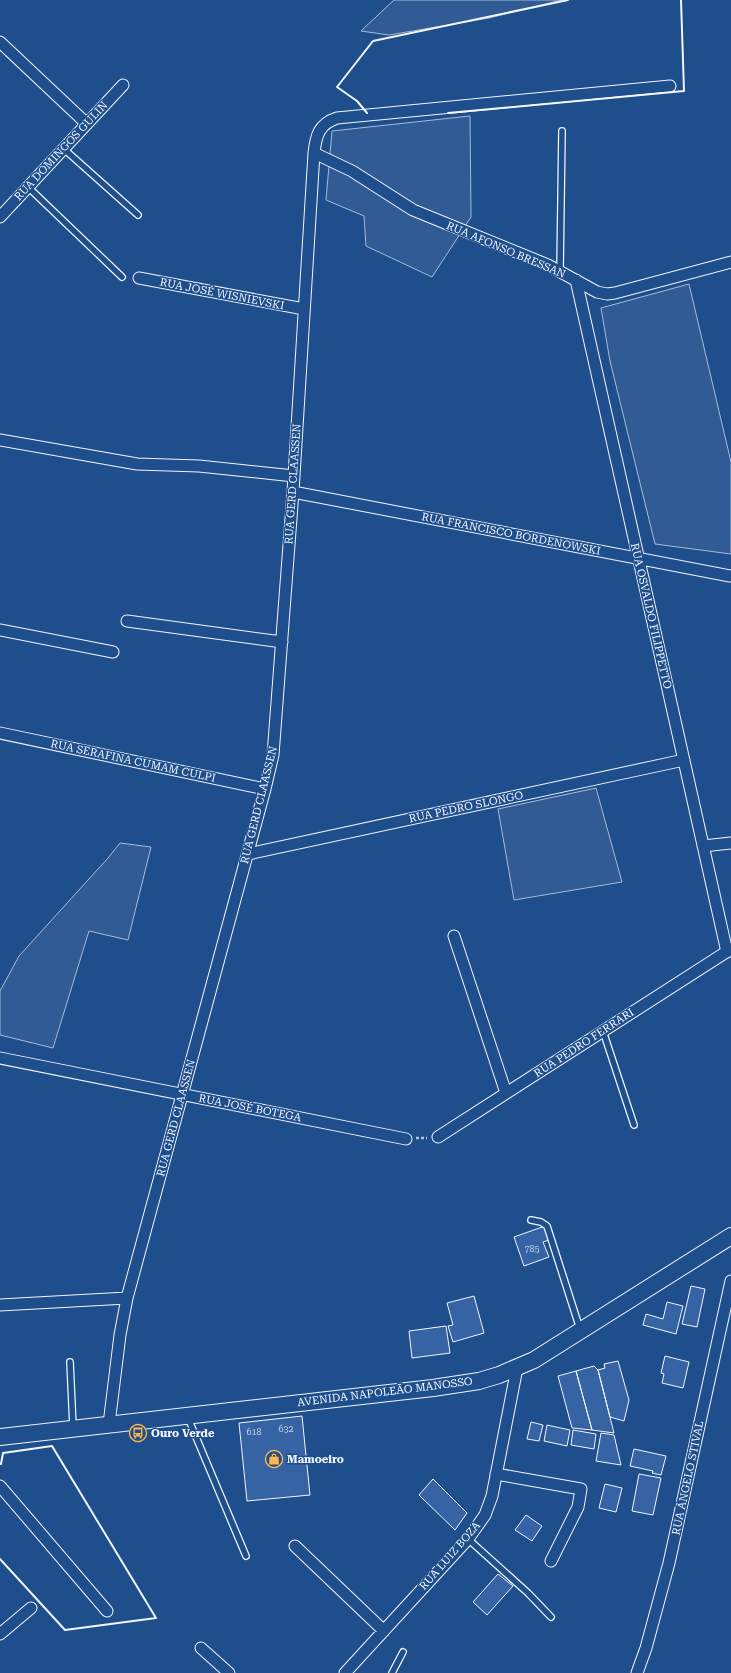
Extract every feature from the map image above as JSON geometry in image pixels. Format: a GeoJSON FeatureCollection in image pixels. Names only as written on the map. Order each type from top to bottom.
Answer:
{"type":"FeatureCollection","features":[{"type":"Feature","properties":{"kind":"street"},"geometry":{"type":"LineString","coordinates":[[0,42],[87,124]]}},
{"type":"Feature","properties":{"kind":"street","name":"RUA DOMINGOS GULIN"},"geometry":{"type":"LineString","coordinates":[[0,217],[123,85]]}},
{"type":"Feature","properties":{"kind":"street","name":"RUA GERD CLAASSEN"},"geometry":{"type":"LineString","coordinates":[[109,1424],[120,1335],[127,1298],[248,854],[265,789],[275,740],[293,492],[314,153],[317,133],[329,120],[337,118],[670,86]]}},
{"type":"Feature","properties":{"kind":"street","name":"RUA AFONSO BRESSAN"},"geometry":{"type":"LineString","coordinates":[[314,153],[352,171],[413,210],[560,271],[597,292],[606,294],[615,293],[731,262]]}},
{"type":"Feature","properties":{"kind":"street","name":"RUA JOSÉ WISNIEVSKI"},"geometry":{"type":"LineString","coordinates":[[139,278],[304,309]]}},
{"type":"Feature","properties":{"kind":"street","name":"RUA OSVALDO FILIPPETTO"},"geometry":{"type":"LineString","coordinates":[[576,280],[703,846],[729,950]]}},
{"type":"Feature","properties":{"kind":"street"},"geometry":{"type":"LineString","coordinates":[[0,440],[137,464],[199,466],[294,476]]}},
{"type":"Feature","properties":{"kind":"street","name":"RUA FRANCISCO BORDENOWSKI"},"geometry":{"type":"LineString","coordinates":[[293,492],[730,576]]}},
{"type":"Feature","properties":{"kind":"street"},"geometry":{"type":"LineString","coordinates":[[127,621],[282,642]]}},
{"type":"Feature","properties":{"kind":"street"},"geometry":{"type":"LineString","coordinates":[[0,630],[113,652]]}},
{"type":"Feature","properties":{"kind":"street","name":"RUA SERAFINA CUMAM CULPI"},"geometry":{"type":"LineString","coordinates":[[0,734],[265,789]]}},
{"type":"Feature","properties":{"kind":"street","name":"RUA PEDRO SLONGO"},"geometry":{"type":"LineString","coordinates":[[248,854],[684,760]]}},
{"type":"Feature","properties":{"kind":"street"},"geometry":{"type":"LineString","coordinates":[[703,846],[731,843]]}},
{"type":"Feature","properties":{"kind":"street"},"geometry":{"type":"LineString","coordinates":[[454,936],[506,1093]]}},
{"type":"Feature","properties":{"kind":"street","name":"RUA PEDRO FERRARI"},"geometry":{"type":"LineString","coordinates":[[438,1137],[729,950]]}},
{"type":"Feature","properties":{"kind":"street","name":"RUA JOSÉ BOTEGA"},"geometry":{"type":"LineString","coordinates":[[0,1058],[406,1139]]}},
{"type":"Feature","properties":{"kind":"street","name":"AVENIDA NAPOLEÃO MANOSSO"},"geometry":{"type":"LineString","coordinates":[[0,1437],[457,1385],[499,1375],[517,1368],[552,1350],[731,1236]]}},
{"type":"Feature","properties":{"kind":"street","name":"RUA ÂNGELO STIVAL"},"geometry":{"type":"LineString","coordinates":[[637,1673],[653,1625],[669,1563],[731,1281]]}},
{"type":"Feature","properties":{"kind":"street"},"geometry":{"type":"LineString","coordinates":[[0,1305],[127,1298]]}},
{"type":"Feature","properties":{"kind":"street","name":"RUA LUIZ BOZA"},"geometry":{"type":"LineString","coordinates":[[348,1672],[468,1539],[489,1506],[517,1368]]}},
{"type":"Feature","properties":{"kind":"street"},"geometry":{"type":"LineString","coordinates":[[496,1474],[581,1490],[578,1507],[551,1561]]}},
{"type":"Feature","properties":{"kind":"street"},"geometry":{"type":"LineString","coordinates":[[0,1486],[107,1611]]}},
{"type":"Feature","properties":{"kind":"street"},"geometry":{"type":"LineString","coordinates":[[296,1546],[384,1631]]}},
{"type":"Feature","properties":{"kind":"street"},"geometry":{"type":"LineString","coordinates":[[0,1634],[31,1608]]}},
{"type":"Feature","properties":{"kind":"street"},"geometry":{"type":"LineString","coordinates":[[201,1648],[229,1673]]}},
{"type":"Feature","properties":{"kind":"lane"},"geometry":{"type":"LineString","coordinates":[[560,271],[562,131]]}},
{"type":"Feature","properties":{"kind":"lane"},"geometry":{"type":"LineString","coordinates":[[64,149],[138,215]]}},
{"type":"Feature","properties":{"kind":"lane"},"geometry":{"type":"LineString","coordinates":[[28,187],[122,277]]}},
{"type":"Feature","properties":{"kind":"lane"},"geometry":{"type":"LineString","coordinates":[[602,1031],[634,1124]]}},
{"type":"Feature","properties":{"kind":"lane"},"geometry":{"type":"LineString","coordinates":[[530,1220],[541,1222],[547,1226],[581,1331]]}},
{"type":"Feature","properties":{"kind":"lane"},"geometry":{"type":"LineString","coordinates":[[70,1362],[73,1428]]}},
{"type":"Feature","properties":{"kind":"lane"},"geometry":{"type":"LineString","coordinates":[[187,1416],[246,1556]]}},
{"type":"Feature","properties":{"kind":"lane"},"geometry":{"type":"LineString","coordinates":[[468,1539],[528,1593],[551,1617]]}},
{"type":"Feature","properties":{"kind":"lane"},"geometry":{"type":"LineString","coordinates":[[392,1673],[403,1652]]}},
{"type":"Feature","properties":{"kind":"path"},"geometry":{"type":"LineString","coordinates":[[406,1139],[438,1137]]}},
{"type":"Feature","properties":{"kind":"shaded area"},"geometry":{"type":"Polygon","coordinates":[[[394,0],[562,0],[489,18],[389,35],[361,31],[394,0]]]}},
{"type":"Feature","properties":{"kind":"shaded area"},"geometry":{"type":"Polygon","coordinates":[[[470,116],[471,217],[432,277],[366,246],[364,216],[326,200],[332,131],[470,116]]]}},
{"type":"Feature","properties":{"kind":"shaded area"},"geometry":{"type":"Polygon","coordinates":[[[689,284],[731,462],[731,554],[655,544],[610,361],[601,308],[689,284]]]}},
{"type":"Feature","properties":{"kind":"shaded area"},"geometry":{"type":"Polygon","coordinates":[[[596,788],[622,882],[514,900],[498,809],[596,788]]]}},
{"type":"Feature","properties":{"kind":"shaded area"},"geometry":{"type":"Polygon","coordinates":[[[120,843],[151,847],[128,940],[89,931],[53,1048],[0,1035],[0,991],[19,956],[120,843]]]}},
{"type":"Feature","properties":{"kind":"building"},"geometry":{"type":"Polygon","coordinates":[[[545,1226],[549,1240],[543,1242],[549,1257],[524,1266],[514,1237],[545,1226]]]}},
{"type":"Feature","properties":{"kind":"building"},"geometry":{"type":"Polygon","coordinates":[[[691,1286],[705,1289],[697,1327],[682,1324],[691,1286]]]}},
{"type":"Feature","properties":{"kind":"building"},"geometry":{"type":"Polygon","coordinates":[[[474,1296],[484,1333],[453,1342],[448,1326],[453,1325],[447,1303],[474,1296]]]}},
{"type":"Feature","properties":{"kind":"building"},"geometry":{"type":"Polygon","coordinates":[[[667,1302],[683,1306],[676,1334],[643,1325],[646,1314],[663,1319],[667,1302]]]}},
{"type":"Feature","properties":{"kind":"building"},"geometry":{"type":"Polygon","coordinates":[[[446,1326],[450,1353],[412,1358],[409,1331],[446,1326]]]}},
{"type":"Feature","properties":{"kind":"building"},"geometry":{"type":"Polygon","coordinates":[[[665,1356],[689,1362],[683,1388],[662,1383],[664,1374],[661,1373],[665,1356]]]}},
{"type":"Feature","properties":{"kind":"building"},"geometry":{"type":"Polygon","coordinates":[[[618,1361],[629,1400],[624,1421],[610,1417],[598,1370],[605,1368],[604,1364],[618,1361]]]}},
{"type":"Feature","properties":{"kind":"building"},"geometry":{"type":"Polygon","coordinates":[[[594,1366],[598,1370],[614,1433],[592,1430],[576,1371],[594,1366]]]}},
{"type":"Feature","properties":{"kind":"building"},"geometry":{"type":"Polygon","coordinates":[[[576,1371],[592,1430],[572,1428],[558,1376],[576,1371]]]}},
{"type":"Feature","properties":{"kind":"building","name":"Mamoeiro"},"geometry":{"type":"Polygon","coordinates":[[[302,1416],[310,1495],[247,1501],[239,1423],[302,1416]]]}},
{"type":"Feature","properties":{"kind":"building"},"geometry":{"type":"Polygon","coordinates":[[[531,1422],[543,1425],[539,1441],[527,1439],[531,1422]]]}},
{"type":"Feature","properties":{"kind":"building"},"geometry":{"type":"Polygon","coordinates":[[[547,1425],[570,1430],[567,1446],[544,1441],[547,1425]]]}},
{"type":"Feature","properties":{"kind":"building"},"geometry":{"type":"Polygon","coordinates":[[[573,1430],[596,1434],[594,1449],[571,1445],[573,1430]]]}},
{"type":"Feature","properties":{"kind":"building"},"geometry":{"type":"Polygon","coordinates":[[[601,1433],[614,1435],[621,1465],[596,1461],[601,1433]]]}},
{"type":"Feature","properties":{"kind":"building"},"geometry":{"type":"Polygon","coordinates":[[[634,1449],[666,1456],[661,1475],[652,1473],[653,1471],[630,1466],[634,1449]]]}},
{"type":"Feature","properties":{"kind":"building"},"geometry":{"type":"Polygon","coordinates":[[[639,1474],[661,1478],[653,1515],[632,1511],[639,1474]]]}},
{"type":"Feature","properties":{"kind":"building"},"geometry":{"type":"Polygon","coordinates":[[[433,1479],[467,1513],[455,1530],[419,1495],[433,1479]]]}},
{"type":"Feature","properties":{"kind":"building"},"geometry":{"type":"Polygon","coordinates":[[[605,1484],[622,1488],[616,1512],[599,1508],[605,1484]]]}},
{"type":"Feature","properties":{"kind":"building"},"geometry":{"type":"Polygon","coordinates":[[[526,1515],[542,1526],[532,1541],[515,1530],[526,1515]]]}},
{"type":"Feature","properties":{"kind":"building"},"geometry":{"type":"Polygon","coordinates":[[[498,1574],[513,1586],[487,1615],[473,1602],[498,1574]]]}},
{"type":"Feature","properties":{"kind":"wall"},"geometry":{"type":"LineString","coordinates":[[367,113],[357,101],[337,87],[373,41],[568,0]]}},
{"type":"Feature","properties":{"kind":"wall"},"geometry":{"type":"LineString","coordinates":[[448,113],[684,91],[681,0]]}},
{"type":"Feature","properties":{"kind":"wall"},"geometry":{"type":"LineString","coordinates":[[0,1464],[3,1453],[52,1446],[156,1618],[65,1630],[0,1559]]}},
{"type":"Feature","properties":{"kind":"place","name":"Ouro Verde"},"geometry":{"type":"Point","coordinates":[138,1433]}},
{"type":"Feature","properties":{"kind":"place","name":"Mamoeiro"},"geometry":{"type":"Point","coordinates":[274,1459]}}]}
